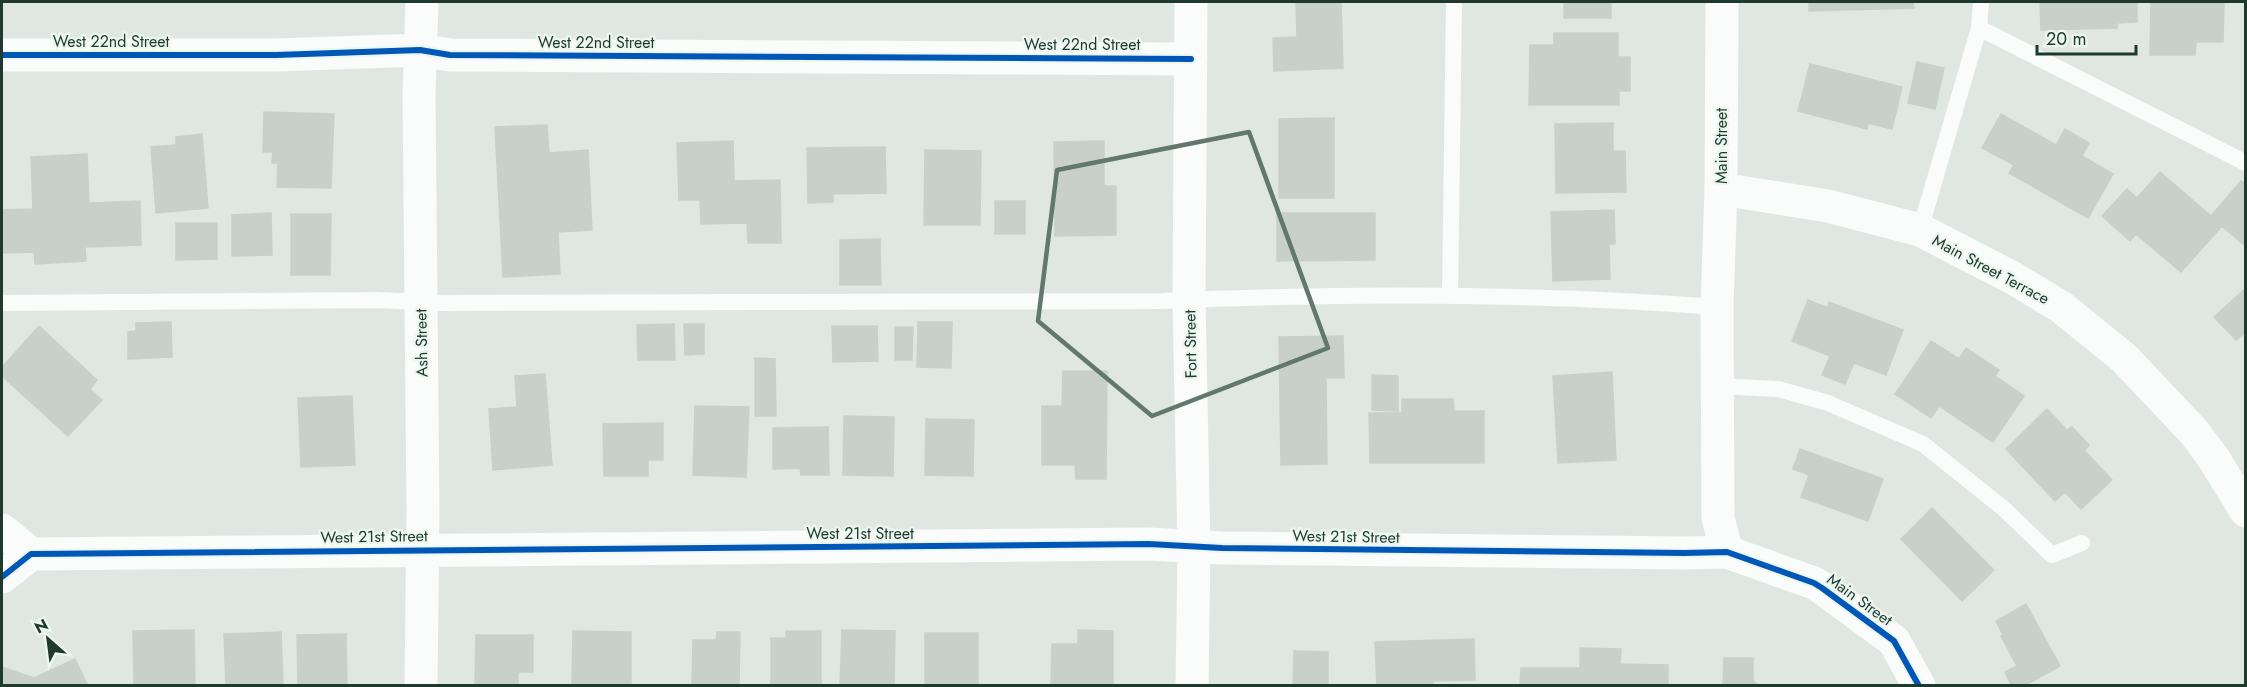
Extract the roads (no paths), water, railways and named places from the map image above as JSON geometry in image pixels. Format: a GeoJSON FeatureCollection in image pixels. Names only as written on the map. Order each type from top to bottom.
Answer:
{"type":"FeatureCollection","features":[{"type":"Feature","properties":{"kind":"street","name":"Ash Street"},"geometry":{"type":"LineString","coordinates":[[421,686],[423,549],[420,50],[422,2]]}},
{"type":"Feature","properties":{"kind":"street","name":"Fort Street"},"geometry":{"type":"LineString","coordinates":[[1191,2],[1189,300],[1194,548],[1192,686]]}},
{"type":"Feature","properties":{"kind":"street","name":"Main Street"},"geometry":{"type":"LineString","coordinates":[[1722,2],[1721,189],[1717,307],[1718,518],[1727,552],[1814,583],[1822,588],[1894,641],[1920,686]]}},
{"type":"Feature","properties":{"kind":"street","name":"West 22nd Street"},"geometry":{"type":"LineString","coordinates":[[2,55],[276,55],[420,50],[450,55],[1191,59]]}},
{"type":"Feature","properties":{"kind":"street","name":"Main Street Terrace"},"geometry":{"type":"LineString","coordinates":[[1721,189],[1828,206],[1920,230],[2013,278],[2061,307],[2124,358],[2194,432],[2214,459],[2246,511]]}},
{"type":"Feature","properties":{"kind":"street"},"geometry":{"type":"LineString","coordinates":[[2,530],[31,554],[2,578]]}},
{"type":"Feature","properties":{"kind":"street","name":"West 21st Street"},"geometry":{"type":"LineString","coordinates":[[31,554],[1149,544],[1194,548],[1727,552]]}},
{"type":"Feature","properties":{"kind":"lane"},"geometry":{"type":"LineString","coordinates":[[1450,296],[1454,2]]}},
{"type":"Feature","properties":{"kind":"lane"},"geometry":{"type":"LineString","coordinates":[[1920,230],[1979,28],[1981,2]]}},
{"type":"Feature","properties":{"kind":"lane"},"geometry":{"type":"LineString","coordinates":[[1979,28],[2246,163]]}},
{"type":"Feature","properties":{"kind":"lane"},"geometry":{"type":"LineString","coordinates":[[2228,153],[2246,152]]}},
{"type":"Feature","properties":{"kind":"lane"},"geometry":{"type":"LineString","coordinates":[[2,303],[377,300],[420,302],[1189,300],[1240,297],[1450,296],[1717,307]]}},
{"type":"Feature","properties":{"kind":"lane"},"geometry":{"type":"LineString","coordinates":[[1717,386],[1778,388],[1828,403],[1923,444],[2003,508],[2052,555],[2082,543]]}}]}
